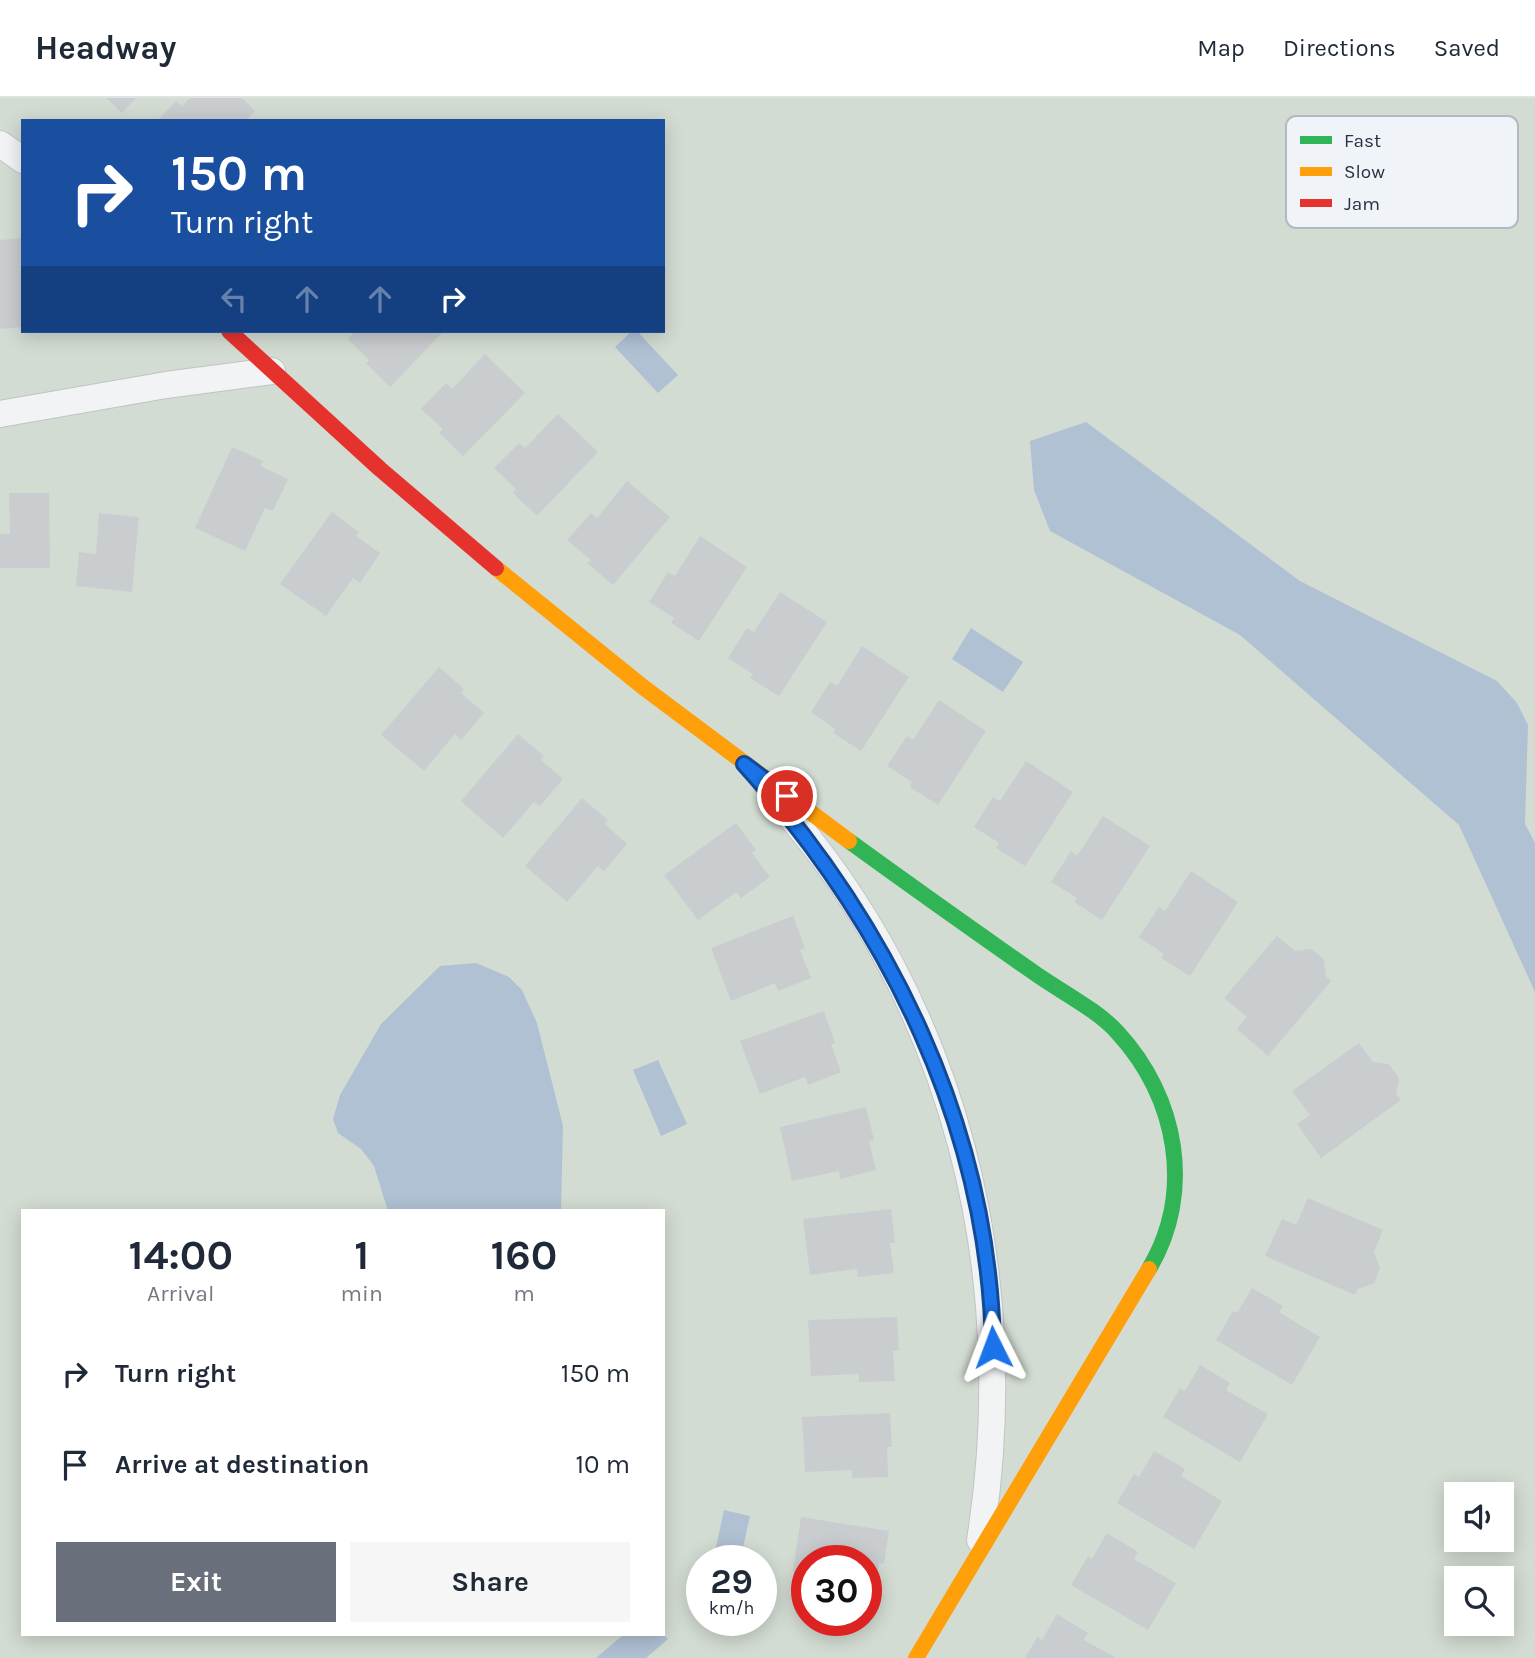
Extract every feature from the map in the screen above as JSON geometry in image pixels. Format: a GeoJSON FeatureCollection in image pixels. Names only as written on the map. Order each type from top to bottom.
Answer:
{"type":"FeatureCollection","features":[{"type":"Feature","properties":{"kind":"street"},"geometry":{"type":"LineString","coordinates":[[0,144],[21,159]]}},
{"type":"Feature","properties":{"kind":"street"},"geometry":{"type":"LineString","coordinates":[[231,333],[359,451],[533,600],[744,764],[1117,1031],[1153,1078],[1173,1134],[1176,1192],[1161,1249],[916,1658]]}},
{"type":"Feature","properties":{"kind":"street"},"geometry":{"type":"LineString","coordinates":[[0,414],[166,385],[272,371]]}},
{"type":"Feature","properties":{"kind":"street"},"geometry":{"type":"LineString","coordinates":[[744,764],[818,852],[880,948],[930,1050],[956,1126],[978,1215],[993,1328],[992,1442],[978,1555]]}},
{"type":"Feature","properties":{"kind":"shaded area"},"geometry":{"type":"Polygon","coordinates":[[[0,98],[1535,98],[1535,1658],[0,1658],[0,98]]]}},
{"type":"Feature","properties":{"kind":"water"},"geometry":{"type":"Polygon","coordinates":[[[630,333],[639,333],[678,375],[658,393],[615,347],[630,333]]]}},
{"type":"Feature","properties":{"kind":"water"},"geometry":{"type":"Polygon","coordinates":[[[1086,422],[1300,581],[1497,681],[1517,703],[1528,725],[1525,824],[1535,843],[1535,992],[1459,825],[1240,635],[1050,531],[1034,490],[1030,441],[1086,422]]]}},
{"type":"Feature","properties":{"kind":"water"},"geometry":{"type":"Polygon","coordinates":[[[971,628],[1023,662],[1003,692],[952,659],[971,628]]]}},
{"type":"Feature","properties":{"kind":"water"},"geometry":{"type":"Polygon","coordinates":[[[476,963],[509,977],[522,990],[537,1023],[563,1126],[561,1209],[387,1209],[374,1166],[361,1149],[338,1133],[333,1119],[340,1095],[381,1024],[440,966],[476,963]]]}},
{"type":"Feature","properties":{"kind":"water"},"geometry":{"type":"Polygon","coordinates":[[[658,1060],[687,1124],[661,1136],[633,1070],[658,1060]]]}},
{"type":"Feature","properties":{"kind":"water"},"geometry":{"type":"Polygon","coordinates":[[[724,1510],[750,1516],[744,1545],[716,1545],[724,1510]]]}},
{"type":"Feature","properties":{"kind":"water"},"geometry":{"type":"Polygon","coordinates":[[[622,1636],[665,1636],[668,1639],[646,1658],[596,1658],[622,1636]]]}},
{"type":"Feature","properties":{"kind":"building"},"geometry":{"type":"Polygon","coordinates":[[[106,98],[136,98],[122,113],[106,98]]]}},
{"type":"Feature","properties":{"kind":"building"},"geometry":{"type":"Polygon","coordinates":[[[190,98],[242,98],[255,111],[247,119],[159,119],[176,101],[182,106],[190,98]]]}},
{"type":"Feature","properties":{"kind":"building"},"geometry":{"type":"Polygon","coordinates":[[[21,238],[21,327],[0,329],[0,240],[21,238]]]}},
{"type":"Feature","properties":{"kind":"building"},"geometry":{"type":"Polygon","coordinates":[[[353,333],[442,333],[390,387],[366,363],[369,360],[348,339],[353,333]]]}},
{"type":"Feature","properties":{"kind":"building"},"geometry":{"type":"Polygon","coordinates":[[[485,354],[525,393],[463,456],[439,433],[443,429],[421,409],[446,383],[452,389],[485,354]]]}},
{"type":"Feature","properties":{"kind":"building"},"geometry":{"type":"Polygon","coordinates":[[[558,414],[598,452],[537,516],[513,493],[516,489],[494,468],[519,443],[525,448],[558,414]]]}},
{"type":"Feature","properties":{"kind":"building"},"geometry":{"type":"Polygon","coordinates":[[[232,447],[263,461],[260,466],[288,479],[273,511],[265,508],[245,551],[195,528],[232,447]]]}},
{"type":"Feature","properties":{"kind":"building"},"geometry":{"type":"Polygon","coordinates":[[[627,481],[670,517],[613,585],[587,563],[591,560],[567,540],[591,513],[597,518],[627,481]]]}},
{"type":"Feature","properties":{"kind":"building"},"geometry":{"type":"Polygon","coordinates":[[[9,493],[49,493],[50,568],[0,568],[0,534],[10,534],[9,493]]]}},
{"type":"Feature","properties":{"kind":"building"},"geometry":{"type":"Polygon","coordinates":[[[332,512],[359,532],[356,536],[380,553],[360,583],[353,578],[326,616],[280,584],[332,512]]]}},
{"type":"Feature","properties":{"kind":"building"},"geometry":{"type":"Polygon","coordinates":[[[99,513],[139,517],[132,592],[76,586],[79,552],[96,554],[99,513]]]}},
{"type":"Feature","properties":{"kind":"building"},"geometry":{"type":"Polygon","coordinates":[[[700,536],[747,567],[699,641],[671,623],[674,618],[649,602],[668,572],[675,576],[700,536]]]}},
{"type":"Feature","properties":{"kind":"building"},"geometry":{"type":"Polygon","coordinates":[[[780,592],[827,622],[779,696],[750,678],[753,674],[728,658],[747,628],[754,632],[780,592]]]}},
{"type":"Feature","properties":{"kind":"building"},"geometry":{"type":"Polygon","coordinates":[[[862,646],[909,677],[861,751],[833,733],[835,729],[811,712],[830,682],[837,686],[862,646]]]}},
{"type":"Feature","properties":{"kind":"building"},"geometry":{"type":"Polygon","coordinates":[[[439,667],[464,689],[461,693],[484,713],[461,740],[455,734],[424,771],[381,735],[439,667]]]}},
{"type":"Feature","properties":{"kind":"building"},"geometry":{"type":"Polygon","coordinates":[[[939,700],[986,731],[938,805],[910,787],[912,782],[887,766],[907,736],[913,740],[939,700]]]}},
{"type":"Feature","properties":{"kind":"building"},"geometry":{"type":"Polygon","coordinates":[[[518,734],[544,756],[541,760],[563,779],[540,806],[534,802],[503,838],[461,801],[518,734]]]}},
{"type":"Feature","properties":{"kind":"building"},"geometry":{"type":"Polygon","coordinates":[[[1026,761],[1073,792],[1025,866],[996,848],[999,843],[974,827],[993,797],[1000,801],[1026,761]]]}},
{"type":"Feature","properties":{"kind":"building"},"geometry":{"type":"Polygon","coordinates":[[[582,798],[608,820],[605,824],[627,844],[604,871],[598,866],[567,902],[525,866],[582,798]]]}},
{"type":"Feature","properties":{"kind":"building"},"geometry":{"type":"Polygon","coordinates":[[[1103,816],[1150,846],[1102,920],[1074,902],[1077,898],[1051,882],[1071,851],[1077,856],[1103,816]]]}},
{"type":"Feature","properties":{"kind":"building"},"geometry":{"type":"Polygon","coordinates":[[[736,823],[756,850],[752,853],[770,877],[741,898],[736,892],[698,920],[664,875],[736,823]]]}},
{"type":"Feature","properties":{"kind":"building"},"geometry":{"type":"Polygon","coordinates":[[[1191,871],[1238,902],[1190,976],[1161,958],[1164,954],[1139,937],[1159,907],[1165,911],[1191,871]]]}},
{"type":"Feature","properties":{"kind":"building"},"geometry":{"type":"Polygon","coordinates":[[[793,916],[805,948],[800,950],[811,978],[778,991],[775,983],[731,1001],[711,948],[793,916]]]}},
{"type":"Feature","properties":{"kind":"building"},"geometry":{"type":"Polygon","coordinates":[[[1277,936],[1295,951],[1312,949],[1324,960],[1326,976],[1331,981],[1268,1056],[1237,1029],[1247,1017],[1224,998],[1277,936]]]}},
{"type":"Feature","properties":{"kind":"building"},"geometry":{"type":"Polygon","coordinates":[[[824,1011],[835,1043],[831,1044],[841,1072],[808,1085],[805,1077],[760,1094],[740,1041],[824,1011]]]}},
{"type":"Feature","properties":{"kind":"building"},"geometry":{"type":"Polygon","coordinates":[[[1359,1043],[1373,1062],[1389,1064],[1399,1078],[1396,1094],[1401,1100],[1321,1158],[1297,1124],[1310,1115],[1292,1091],[1359,1043]]]}},
{"type":"Feature","properties":{"kind":"building"},"geometry":{"type":"Polygon","coordinates":[[[866,1107],[874,1140],[869,1141],[876,1170],[840,1179],[839,1171],[792,1181],[780,1127],[866,1107]]]}},
{"type":"Feature","properties":{"kind":"building"},"geometry":{"type":"Polygon","coordinates":[[[1308,1198],[1383,1230],[1374,1252],[1380,1268],[1374,1283],[1358,1289],[1355,1295],[1265,1256],[1282,1219],[1296,1225],[1308,1198]]]}},
{"type":"Feature","properties":{"kind":"building"},"geometry":{"type":"Polygon","coordinates":[[[891,1209],[895,1243],[890,1243],[894,1273],[858,1277],[857,1269],[810,1275],[803,1219],[891,1209]]]}},
{"type":"Feature","properties":{"kind":"building"},"geometry":{"type":"Polygon","coordinates":[[[1252,1288],[1283,1306],[1279,1312],[1320,1337],[1292,1385],[1216,1340],[1233,1311],[1237,1313],[1252,1288]]]}},
{"type":"Feature","properties":{"kind":"building"},"geometry":{"type":"Polygon","coordinates":[[[897,1317],[899,1350],[893,1351],[895,1381],[859,1382],[859,1374],[811,1376],[808,1320],[897,1317]]]}},
{"type":"Feature","properties":{"kind":"building"},"geometry":{"type":"Polygon","coordinates":[[[1200,1365],[1230,1383],[1226,1390],[1268,1414],[1240,1462],[1163,1417],[1180,1388],[1185,1391],[1200,1365]]]}},
{"type":"Feature","properties":{"kind":"building"},"geometry":{"type":"Polygon","coordinates":[[[890,1413],[892,1447],[887,1447],[888,1477],[852,1478],[852,1470],[805,1472],[802,1417],[890,1413]]]}},
{"type":"Feature","properties":{"kind":"building"},"geometry":{"type":"Polygon","coordinates":[[[1154,1451],[1185,1469],[1181,1476],[1222,1501],[1194,1549],[1117,1503],[1134,1474],[1139,1477],[1154,1451]]]}},
{"type":"Feature","properties":{"kind":"building"},"geometry":{"type":"Polygon","coordinates":[[[801,1517],[889,1531],[884,1564],[882,1545],[797,1545],[801,1517]]]}},
{"type":"Feature","properties":{"kind":"building"},"geometry":{"type":"Polygon","coordinates":[[[1107,1533],[1138,1552],[1134,1559],[1176,1583],[1148,1630],[1071,1585],[1088,1556],[1092,1559],[1107,1533]]]}},
{"type":"Feature","properties":{"kind":"building"},"geometry":{"type":"Polygon","coordinates":[[[1057,1614],[1088,1633],[1084,1640],[1116,1658],[1025,1658],[1037,1637],[1042,1640],[1057,1614]]]}},
{"type":"Feature","properties":{"kind":"traffic: fast"},"geometry":{"type":"LineString","coordinates":[[849,841],[1101,1017],[1138,1058],[1166,1115],[1173,1146],[1175,1177],[1172,1209],[1163,1239],[1149,1269]]}},
{"type":"Feature","properties":{"kind":"traffic: slow"},"geometry":{"type":"LineString","coordinates":[[496,568],[643,687],[849,841]]}},
{"type":"Feature","properties":{"kind":"traffic: slow"},"geometry":{"type":"LineString","coordinates":[[916,1658],[1149,1269]]}},
{"type":"Feature","properties":{"kind":"traffic: jam"},"geometry":{"type":"LineString","coordinates":[[231,333],[380,469],[496,568]]}},
{"type":"Feature","properties":{"kind":"route"},"geometry":{"type":"LineString","coordinates":[[787,796],[744,764],[818,852],[850,899],[907,998],[930,1050],[966,1159],[978,1215],[987,1271],[993,1347]]}}]}
